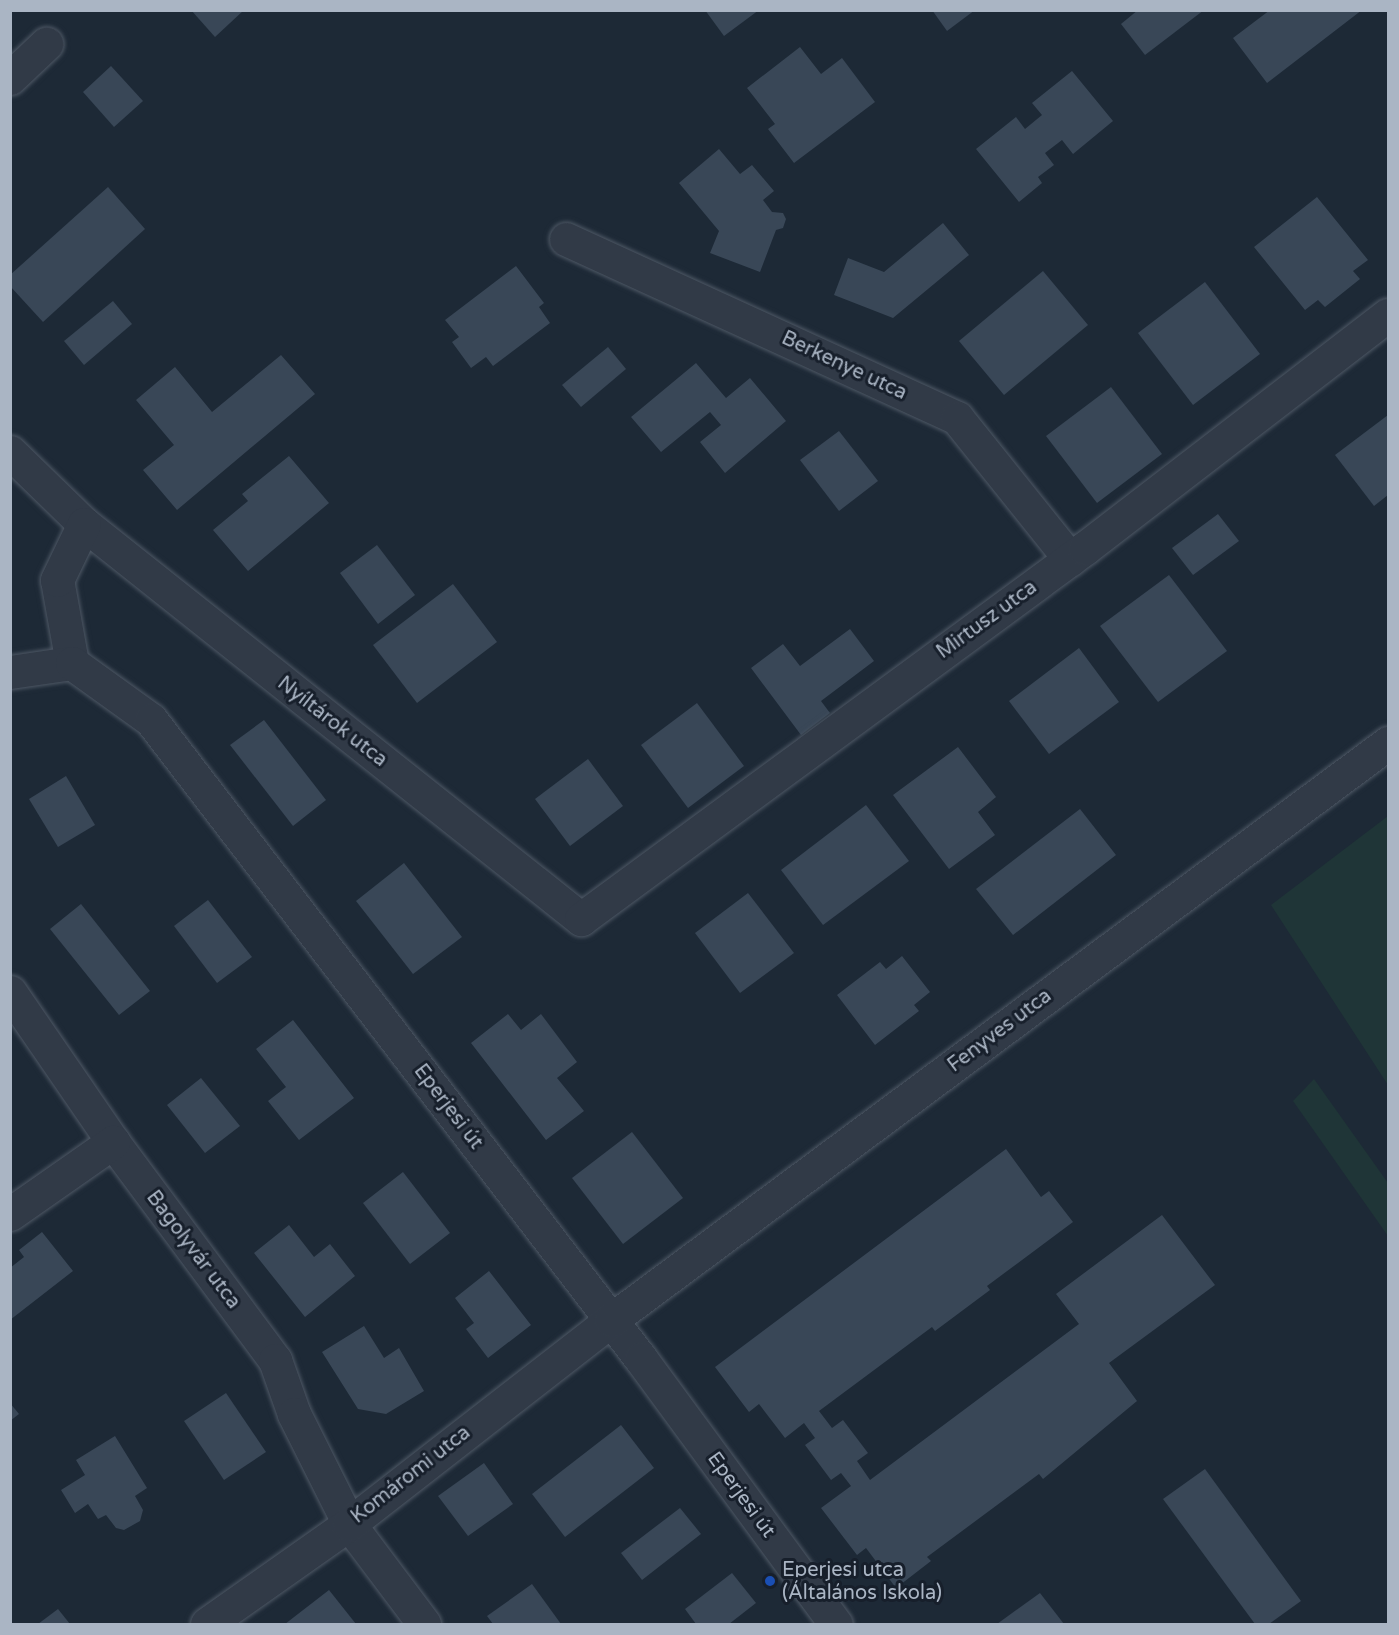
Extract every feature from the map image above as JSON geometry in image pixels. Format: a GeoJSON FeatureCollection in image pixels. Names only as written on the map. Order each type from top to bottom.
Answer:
{"type":"FeatureCollection","features":[{"type":"Feature","properties":{"kind":"street"},"geometry":{"type":"LineString","coordinates":[[10,78],[46,44]]}},
{"type":"Feature","properties":{"kind":"street","name":"Berkenye utca"},"geometry":{"type":"LineString","coordinates":[[566,239],[957,418],[1070,559]]}},
{"type":"Feature","properties":{"kind":"street","name":"Mirtusz utca"},"geometry":{"type":"LineString","coordinates":[[581,919],[1070,559],[1389,315]]}},
{"type":"Feature","properties":{"kind":"street","name":"Nyíltárok utca"},"geometry":{"type":"LineString","coordinates":[[10,452],[84,524],[581,919]]}},
{"type":"Feature","properties":{"kind":"street"},"geometry":{"type":"LineString","coordinates":[[10,672],[72,663],[57,580],[84,524]]}},
{"type":"Feature","properties":{"kind":"street","name":"Eperjesi út"},"geometry":{"type":"LineString","coordinates":[[72,663],[151,720],[611,1320],[836,1624]]}},
{"type":"Feature","properties":{"kind":"street","name":"Fenyves utca"},"geometry":{"type":"LineString","coordinates":[[611,1320],[1389,743]]}},
{"type":"Feature","properties":{"kind":"street","name":"Bagolyvár utca"},"geometry":{"type":"LineString","coordinates":[[10,992],[113,1142],[275,1360],[294,1414],[349,1524],[424,1624]]}},
{"type":"Feature","properties":{"kind":"street"},"geometry":{"type":"LineString","coordinates":[[10,1214],[113,1142]]}},
{"type":"Feature","properties":{"kind":"street","name":"Komáromi utca"},"geometry":{"type":"LineString","coordinates":[[207,1624],[349,1524],[611,1320]]}},
{"type":"Feature","properties":{"kind":"green space"},"geometry":{"type":"Polygon","coordinates":[[[1388,816],[1388,1085],[1271,905],[1388,816]]]}},
{"type":"Feature","properties":{"kind":"green space"},"geometry":{"type":"Polygon","coordinates":[[[1314,1079],[1388,1183],[1388,1236],[1293,1101],[1314,1079]]]}},
{"type":"Feature","properties":{"kind":"building"},"geometry":{"type":"Polygon","coordinates":[[[191,10],[244,10],[215,37],[191,10]]]}},
{"type":"Feature","properties":{"kind":"building"},"geometry":{"type":"Polygon","coordinates":[[[705,10],[759,10],[724,36],[705,10]]]}},
{"type":"Feature","properties":{"kind":"building"},"geometry":{"type":"Polygon","coordinates":[[[932,10],[975,10],[947,31],[932,10]]]}},
{"type":"Feature","properties":{"kind":"building"},"geometry":{"type":"Polygon","coordinates":[[[1138,10],[1204,10],[1145,55],[1121,24],[1138,10]]]}},
{"type":"Feature","properties":{"kind":"building"},"geometry":{"type":"Polygon","coordinates":[[[1270,10],[1362,10],[1267,83],[1233,38],[1270,10]]]}},
{"type":"Feature","properties":{"kind":"building"},"geometry":{"type":"Polygon","coordinates":[[[800,47],[821,74],[842,58],[875,102],[794,163],[768,129],[775,124],[747,88],[800,47]]]}},
{"type":"Feature","properties":{"kind":"building"},"geometry":{"type":"Polygon","coordinates":[[[111,66],[143,101],[114,127],[83,92],[111,66]]]}},
{"type":"Feature","properties":{"kind":"building"},"geometry":{"type":"Polygon","coordinates":[[[1072,71],[1113,121],[1073,154],[1062,140],[1045,153],[1054,165],[1038,177],[1042,183],[1019,202],[976,149],[1016,117],[1025,129],[1042,115],[1032,103],[1072,71]]]}},
{"type":"Feature","properties":{"kind":"building"},"geometry":{"type":"Polygon","coordinates":[[[719,149],[740,174],[752,165],[774,191],[763,200],[772,212],[783,213],[786,219],[783,228],[776,230],[760,272],[710,253],[719,231],[679,183],[719,149]]]}},
{"type":"Feature","properties":{"kind":"building"},"geometry":{"type":"Polygon","coordinates":[[[108,187],[145,229],[43,322],[10,286],[10,275],[108,187]]]}},
{"type":"Feature","properties":{"kind":"building"},"geometry":{"type":"Polygon","coordinates":[[[1317,197],[1368,260],[1353,271],[1360,279],[1325,307],[1318,300],[1305,310],[1254,247],[1317,197]]]}},
{"type":"Feature","properties":{"kind":"building"},"geometry":{"type":"Polygon","coordinates":[[[943,223],[969,255],[893,318],[834,295],[848,258],[884,272],[943,223]]]}},
{"type":"Feature","properties":{"kind":"building"},"geometry":{"type":"Polygon","coordinates":[[[516,266],[544,303],[539,307],[550,323],[493,366],[486,357],[471,368],[452,342],[459,337],[445,320],[516,266]]]}},
{"type":"Feature","properties":{"kind":"building"},"geometry":{"type":"Polygon","coordinates":[[[1043,271],[1088,325],[1004,395],[959,341],[1043,271]]]}},
{"type":"Feature","properties":{"kind":"building"},"geometry":{"type":"Polygon","coordinates":[[[1205,282],[1260,354],[1193,405],[1138,333],[1205,282]]]}},
{"type":"Feature","properties":{"kind":"building"},"geometry":{"type":"Polygon","coordinates":[[[113,301],[132,324],[84,365],[64,341],[113,301]]]}},
{"type":"Feature","properties":{"kind":"building"},"geometry":{"type":"Polygon","coordinates":[[[608,347],[626,369],[581,407],[562,385],[608,347]]]}},
{"type":"Feature","properties":{"kind":"building"},"geometry":{"type":"Polygon","coordinates":[[[281,355],[315,394],[177,510],[143,470],[174,445],[136,400],[175,367],[212,412],[281,355]]]}},
{"type":"Feature","properties":{"kind":"building"},"geometry":{"type":"Polygon","coordinates":[[[696,363],[726,398],[750,378],[786,421],[725,473],[700,442],[721,425],[710,412],[661,452],[631,417],[696,363]]]}},
{"type":"Feature","properties":{"kind":"building"},"geometry":{"type":"Polygon","coordinates":[[[1111,387],[1162,454],[1097,503],[1046,436],[1111,387]]]}},
{"type":"Feature","properties":{"kind":"building"},"geometry":{"type":"Polygon","coordinates":[[[1388,415],[1388,495],[1374,506],[1335,455],[1388,415]]]}},
{"type":"Feature","properties":{"kind":"building"},"geometry":{"type":"Polygon","coordinates":[[[839,431],[878,481],[839,511],[800,460],[839,431]]]}},
{"type":"Feature","properties":{"kind":"building"},"geometry":{"type":"Polygon","coordinates":[[[289,456],[329,503],[248,571],[213,530],[248,501],[242,494],[289,456]]]}},
{"type":"Feature","properties":{"kind":"building"},"geometry":{"type":"Polygon","coordinates":[[[1218,514],[1239,541],[1193,575],[1172,548],[1218,514]]]}},
{"type":"Feature","properties":{"kind":"building"},"geometry":{"type":"Polygon","coordinates":[[[377,545],[415,595],[378,624],[340,573],[377,545]]]}},
{"type":"Feature","properties":{"kind":"building"},"geometry":{"type":"Polygon","coordinates":[[[1169,575],[1227,651],[1158,702],[1100,626],[1169,575]]]}},
{"type":"Feature","properties":{"kind":"building"},"geometry":{"type":"Polygon","coordinates":[[[453,584],[497,642],[417,703],[373,645],[453,584]]]}},
{"type":"Feature","properties":{"kind":"building"},"geometry":{"type":"Polygon","coordinates":[[[850,629],[874,661],[821,701],[830,713],[801,735],[751,668],[783,644],[800,666],[850,629]]]}},
{"type":"Feature","properties":{"kind":"building"},"geometry":{"type":"Polygon","coordinates":[[[1079,648],[1119,702],[1049,754],[1009,701],[1079,648]]]}},
{"type":"Feature","properties":{"kind":"building"},"geometry":{"type":"Polygon","coordinates":[[[697,703],[744,766],[688,808],[641,745],[697,703]]]}},
{"type":"Feature","properties":{"kind":"building"},"geometry":{"type":"Polygon","coordinates":[[[264,720],[326,800],[293,826],[230,745],[264,720]]]}},
{"type":"Feature","properties":{"kind":"building"},"geometry":{"type":"Polygon","coordinates":[[[958,747],[996,797],[978,812],[995,835],[949,869],[893,795],[958,747]]]}},
{"type":"Feature","properties":{"kind":"building"},"geometry":{"type":"Polygon","coordinates":[[[588,759],[623,806],[570,846],[535,799],[588,759]]]}},
{"type":"Feature","properties":{"kind":"building"},"geometry":{"type":"Polygon","coordinates":[[[66,776],[95,825],[58,847],[29,799],[66,776]]]}},
{"type":"Feature","properties":{"kind":"building"},"geometry":{"type":"Polygon","coordinates":[[[866,805],[909,861],[823,925],[781,870],[866,805]]]}},
{"type":"Feature","properties":{"kind":"building"},"geometry":{"type":"Polygon","coordinates":[[[1080,809],[1116,855],[1013,935],[976,889],[1080,809]]]}},
{"type":"Feature","properties":{"kind":"building"},"geometry":{"type":"Polygon","coordinates":[[[404,863],[462,937],[413,974],[356,901],[404,863]]]}},
{"type":"Feature","properties":{"kind":"building"},"geometry":{"type":"Polygon","coordinates":[[[748,893],[794,953],[740,993],[695,933],[748,893]]]}},
{"type":"Feature","properties":{"kind":"building"},"geometry":{"type":"Polygon","coordinates":[[[208,900],[252,957],[217,983],[174,926],[208,900]]]}},
{"type":"Feature","properties":{"kind":"building"},"geometry":{"type":"Polygon","coordinates":[[[81,904],[150,991],[119,1015],[50,929],[81,904]]]}},
{"type":"Feature","properties":{"kind":"building"},"geometry":{"type":"Polygon","coordinates":[[[902,956],[930,992],[914,1005],[919,1011],[875,1045],[837,995],[880,962],[886,969],[902,956]]]}},
{"type":"Feature","properties":{"kind":"building"},"geometry":{"type":"Polygon","coordinates":[[[508,1014],[521,1030],[541,1014],[577,1062],[557,1078],[584,1111],[546,1140],[471,1043],[508,1014]]]}},
{"type":"Feature","properties":{"kind":"building"},"geometry":{"type":"Polygon","coordinates":[[[293,1020],[354,1098],[299,1140],[268,1101],[286,1087],[256,1049],[293,1020]]]}},
{"type":"Feature","properties":{"kind":"building"},"geometry":{"type":"Polygon","coordinates":[[[201,1078],[240,1126],[205,1153],[167,1105],[201,1078]]]}},
{"type":"Feature","properties":{"kind":"building"},"geometry":{"type":"Polygon","coordinates":[[[632,1132],[683,1198],[623,1244],[572,1178],[632,1132]]]}},
{"type":"Feature","properties":{"kind":"building"},"geometry":{"type":"Polygon","coordinates":[[[1006,1149],[1041,1197],[1049,1191],[1073,1222],[987,1286],[990,1290],[935,1331],[932,1327],[819,1411],[832,1428],[843,1420],[868,1453],[857,1461],[870,1480],[1079,1324],[1056,1294],[1162,1215],[1215,1285],[1109,1363],[1137,1401],[1043,1479],[1039,1474],[927,1557],[931,1561],[896,1588],[866,1548],[857,1555],[821,1508],[851,1486],[841,1473],[831,1480],[805,1445],[815,1438],[804,1423],[785,1438],[759,1404],[749,1412],[715,1367],[1006,1149]]]}},
{"type":"Feature","properties":{"kind":"building"},"geometry":{"type":"Polygon","coordinates":[[[403,1172],[450,1233],[410,1264],[363,1203],[403,1172]]]}},
{"type":"Feature","properties":{"kind":"building"},"geometry":{"type":"Polygon","coordinates":[[[289,1225],[314,1257],[330,1244],[355,1276],[305,1317],[254,1253],[289,1225]]]}},
{"type":"Feature","properties":{"kind":"building"},"geometry":{"type":"Polygon","coordinates":[[[42,1232],[73,1271],[10,1320],[10,1268],[24,1257],[19,1250],[42,1232]]]}},
{"type":"Feature","properties":{"kind":"building"},"geometry":{"type":"Polygon","coordinates":[[[489,1271],[531,1325],[488,1358],[466,1329],[474,1323],[455,1298],[489,1271]]]}},
{"type":"Feature","properties":{"kind":"building"},"geometry":{"type":"Polygon","coordinates":[[[364,1326],[384,1358],[399,1348],[424,1391],[386,1414],[358,1409],[322,1352],[364,1326]]]}},
{"type":"Feature","properties":{"kind":"building"},"geometry":{"type":"Polygon","coordinates":[[[226,1393],[266,1452],[224,1480],[184,1421],[226,1393]]]}},
{"type":"Feature","properties":{"kind":"building"},"geometry":{"type":"Polygon","coordinates":[[[10,1403],[19,1414],[10,1421],[10,1403]]]}},
{"type":"Feature","properties":{"kind":"building"},"geometry":{"type":"Polygon","coordinates":[[[621,1425],[654,1468],[565,1537],[532,1494],[621,1425]]]}},
{"type":"Feature","properties":{"kind":"building"},"geometry":{"type":"Polygon","coordinates":[[[115,1436],[147,1488],[135,1496],[143,1510],[140,1521],[124,1530],[116,1528],[106,1515],[98,1519],[88,1504],[75,1513],[61,1490],[85,1475],[76,1460],[115,1436]]]}},
{"type":"Feature","properties":{"kind":"building"},"geometry":{"type":"Polygon","coordinates":[[[484,1463],[513,1504],[468,1536],[438,1496],[484,1463]]]}},
{"type":"Feature","properties":{"kind":"building"},"geometry":{"type":"Polygon","coordinates":[[[1205,1469],[1301,1601],[1269,1624],[1255,1624],[1163,1499],[1205,1469]]]}},
{"type":"Feature","properties":{"kind":"building"},"geometry":{"type":"Polygon","coordinates":[[[680,1508],[701,1534],[642,1580],[621,1553],[680,1508]]]}},
{"type":"Feature","properties":{"kind":"building"},"geometry":{"type":"Polygon","coordinates":[[[732,1573],[756,1603],[729,1624],[696,1624],[685,1609],[732,1573]]]}},
{"type":"Feature","properties":{"kind":"building"},"geometry":{"type":"Polygon","coordinates":[[[532,1584],[561,1624],[493,1624],[487,1616],[532,1584]]]}},
{"type":"Feature","properties":{"kind":"building"},"geometry":{"type":"Polygon","coordinates":[[[329,1590],[356,1624],[285,1624],[329,1590]]]}},
{"type":"Feature","properties":{"kind":"building"},"geometry":{"type":"Polygon","coordinates":[[[1040,1593],[1064,1624],[997,1624],[1040,1593]]]}},
{"type":"Feature","properties":{"kind":"building"},"geometry":{"type":"Polygon","coordinates":[[[58,1609],[70,1624],[38,1624],[58,1609]]]}},
{"type":"Feature","properties":{"kind":"place","name":"Eperjesi utca (Általános Iskola)"},"geometry":{"type":"Point","coordinates":[770,1581]}}]}
